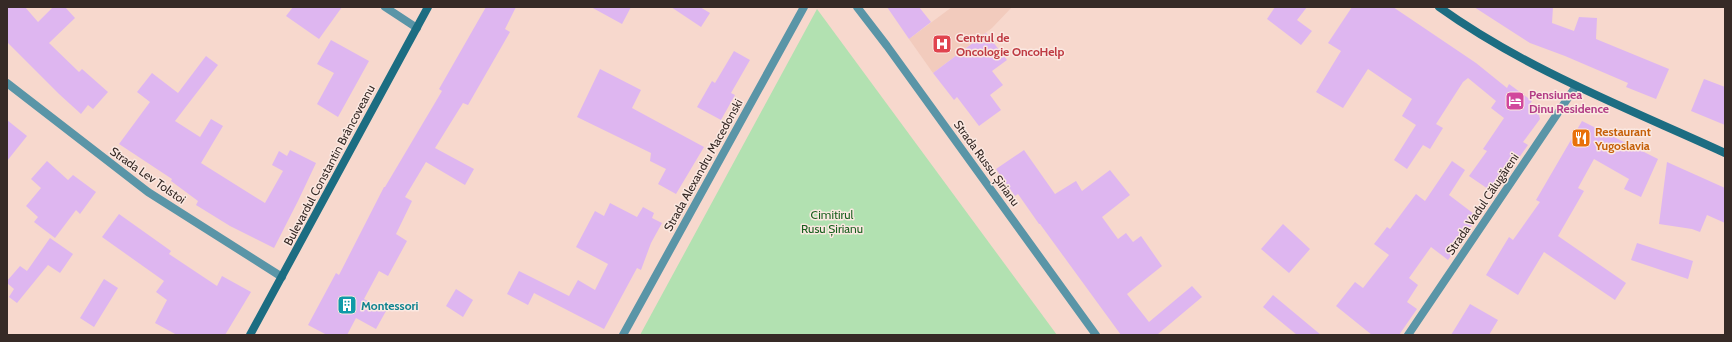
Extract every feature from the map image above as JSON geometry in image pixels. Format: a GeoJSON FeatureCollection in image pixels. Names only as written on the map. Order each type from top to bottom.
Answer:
{"type":"FeatureCollection","features":[{"type":"Feature","properties":{"kind":"main road","name":"Bulevardul Constantin Brâncoveanu"},"geometry":{"type":"LineString","coordinates":[[250,335],[428,7]]}},
{"type":"Feature","properties":{"kind":"main road"},"geometry":{"type":"LineString","coordinates":[[1439,7],[1449,10],[1529,63],[1576,86],[1725,153]]}},
{"type":"Feature","properties":{"kind":"street"},"geometry":{"type":"LineString","coordinates":[[385,7],[417,28]]}},
{"type":"Feature","properties":{"kind":"street","name":"Strada Alexandru Macedonski"},"geometry":{"type":"LineString","coordinates":[[623,335],[804,7]]}},
{"type":"Feature","properties":{"kind":"street","name":"Strada Russu Șirianu"},"geometry":{"type":"LineString","coordinates":[[857,7],[895,57],[1096,335]]}},
{"type":"Feature","properties":{"kind":"street","name":"Strada Lev Tolstoi"},"geometry":{"type":"LineString","coordinates":[[7,83],[148,192],[282,277]]}},
{"type":"Feature","properties":{"kind":"street","name":"Strada Vadul Călugăreni"},"geometry":{"type":"LineString","coordinates":[[1408,335],[1576,86]]}},
{"type":"Feature","properties":{"kind":"shaded area","name":"Centrul de Oncologie OncoHelp"},"geometry":{"type":"Polygon","coordinates":[[[952,7],[1012,7],[992,28],[933,73],[909,39],[952,7]]]}},
{"type":"Feature","properties":{"kind":"green space","name":"Cimitirul Rusu Șirianu"},"geometry":{"type":"Polygon","coordinates":[[[817,9],[1057,335],[640,335],[817,9]]]}},
{"type":"Feature","properties":{"kind":"building"},"geometry":{"type":"Polygon","coordinates":[[[7,7],[25,7],[38,22],[53,7],[65,7],[75,18],[49,43],[79,72],[82,69],[108,92],[93,109],[88,105],[81,114],[7,42],[7,7]]]}},
{"type":"Feature","properties":{"kind":"building"},"geometry":{"type":"Polygon","coordinates":[[[293,7],[342,7],[319,39],[286,16],[293,7]]]}},
{"type":"Feature","properties":{"kind":"building"},"geometry":{"type":"Polygon","coordinates":[[[486,7],[516,7],[505,29],[510,32],[468,105],[463,103],[435,148],[474,169],[465,185],[426,162],[405,197],[412,201],[396,234],[407,241],[388,276],[379,271],[364,299],[386,311],[376,329],[356,318],[347,335],[327,335],[308,325],[336,273],[339,275],[384,187],[442,91],[439,89],[486,7]]]}},
{"type":"Feature","properties":{"kind":"building"},"geometry":{"type":"Polygon","coordinates":[[[591,7],[631,7],[622,24],[591,7]]]}},
{"type":"Feature","properties":{"kind":"building"},"geometry":{"type":"Polygon","coordinates":[[[671,7],[700,7],[710,13],[701,27],[671,7]]]}},
{"type":"Feature","properties":{"kind":"building"},"geometry":{"type":"Polygon","coordinates":[[[887,7],[919,7],[931,22],[909,39],[887,7]]]}},
{"type":"Feature","properties":{"kind":"building"},"geometry":{"type":"Polygon","coordinates":[[[1275,7],[1307,7],[1297,20],[1312,31],[1301,45],[1267,19],[1275,7]]]}},
{"type":"Feature","properties":{"kind":"building"},"geometry":{"type":"Polygon","coordinates":[[[1352,7],[1393,7],[1476,63],[1507,88],[1509,84],[1532,101],[1530,104],[1539,115],[1540,119],[1523,142],[1528,145],[1511,169],[1508,166],[1491,191],[1469,176],[1487,151],[1483,149],[1504,118],[1491,108],[1496,101],[1468,78],[1463,82],[1436,124],[1443,128],[1430,149],[1423,145],[1407,169],[1394,160],[1416,125],[1402,116],[1412,99],[1368,69],[1343,108],[1316,92],[1341,51],[1328,43],[1352,7]]]}},
{"type":"Feature","properties":{"kind":"building"},"geometry":{"type":"Polygon","coordinates":[[[1474,7],[1553,7],[1552,23],[1574,31],[1579,17],[1597,18],[1596,39],[1669,69],[1656,99],[1626,87],[1628,83],[1530,43],[1474,7]]]}},
{"type":"Feature","properties":{"kind":"building"},"geometry":{"type":"Polygon","coordinates":[[[986,33],[1007,60],[992,71],[1003,85],[990,95],[1001,110],[979,126],[957,97],[954,100],[933,73],[986,33]]]}},
{"type":"Feature","properties":{"kind":"building"},"geometry":{"type":"Polygon","coordinates":[[[331,40],[369,61],[338,117],[317,104],[334,73],[317,64],[331,40]]]}},
{"type":"Feature","properties":{"kind":"building"},"geometry":{"type":"Polygon","coordinates":[[[734,51],[750,60],[731,93],[735,95],[721,120],[697,107],[712,81],[715,83],[734,51]]]}},
{"type":"Feature","properties":{"kind":"building"},"geometry":{"type":"Polygon","coordinates":[[[206,56],[218,65],[175,121],[200,137],[211,119],[223,126],[201,163],[265,203],[283,171],[272,165],[279,151],[287,156],[290,150],[316,163],[274,248],[230,226],[196,205],[198,201],[171,181],[172,179],[119,144],[150,102],[137,92],[152,73],[178,93],[206,56]]]}},
{"type":"Feature","properties":{"kind":"building"},"geometry":{"type":"Polygon","coordinates":[[[600,69],[641,90],[632,108],[704,147],[676,194],[658,184],[666,169],[650,161],[651,153],[577,117],[600,69]]]}},
{"type":"Feature","properties":{"kind":"building"},"geometry":{"type":"Polygon","coordinates":[[[1704,79],[1725,87],[1725,125],[1691,111],[1704,79]]]}},
{"type":"Feature","properties":{"kind":"building"},"geometry":{"type":"Polygon","coordinates":[[[7,120],[27,136],[7,161],[7,120]]]}},
{"type":"Feature","properties":{"kind":"building"},"geometry":{"type":"Polygon","coordinates":[[[1582,121],[1658,159],[1641,197],[1624,189],[1629,179],[1594,159],[1578,188],[1584,191],[1558,236],[1626,283],[1615,300],[1544,252],[1518,295],[1486,275],[1509,237],[1513,240],[1540,202],[1536,200],[1582,121]]]}},
{"type":"Feature","properties":{"kind":"building"},"geometry":{"type":"Polygon","coordinates":[[[1024,150],[1055,194],[1076,181],[1082,191],[1110,170],[1130,195],[1102,217],[1118,239],[1126,233],[1133,242],[1141,236],[1162,266],[1127,294],[1149,322],[1192,286],[1202,297],[1158,334],[1159,335],[1121,335],[1018,194],[1015,196],[996,169],[1024,150]]]}},
{"type":"Feature","properties":{"kind":"building"},"geometry":{"type":"Polygon","coordinates":[[[47,161],[68,180],[73,175],[96,192],[80,214],[76,210],[55,238],[34,222],[38,217],[26,206],[41,188],[31,179],[47,161]]]}},
{"type":"Feature","properties":{"kind":"building"},"geometry":{"type":"Polygon","coordinates":[[[1452,161],[1465,170],[1449,195],[1478,217],[1448,260],[1431,247],[1409,278],[1418,285],[1407,302],[1417,309],[1399,335],[1372,335],[1336,306],[1355,282],[1363,288],[1389,255],[1374,244],[1387,227],[1390,229],[1416,194],[1425,201],[1452,161]]]}},
{"type":"Feature","properties":{"kind":"building"},"geometry":{"type":"Polygon","coordinates":[[[1667,162],[1725,188],[1725,223],[1707,215],[1700,232],[1692,229],[1659,224],[1667,162]]]}},
{"type":"Feature","properties":{"kind":"building"},"geometry":{"type":"Polygon","coordinates":[[[610,203],[637,217],[643,207],[654,213],[652,218],[662,223],[651,243],[641,270],[637,268],[604,329],[534,293],[528,305],[507,294],[519,271],[569,296],[578,280],[595,290],[608,264],[576,247],[595,211],[604,216],[610,203]]]}},
{"type":"Feature","properties":{"kind":"building"},"geometry":{"type":"Polygon","coordinates":[[[119,214],[171,251],[169,254],[217,286],[222,276],[251,292],[225,335],[177,335],[155,323],[167,300],[156,292],[164,281],[102,237],[119,214]]]}},
{"type":"Feature","properties":{"kind":"building"},"geometry":{"type":"Polygon","coordinates":[[[1283,224],[1310,249],[1289,273],[1261,249],[1283,224]]]}},
{"type":"Feature","properties":{"kind":"building"},"geometry":{"type":"Polygon","coordinates":[[[50,238],[73,254],[60,273],[48,265],[17,303],[9,297],[14,289],[7,283],[7,281],[20,266],[27,271],[50,238]]]}},
{"type":"Feature","properties":{"kind":"building"},"geometry":{"type":"Polygon","coordinates":[[[1637,243],[1693,261],[1688,279],[1631,260],[1637,243]]]}},
{"type":"Feature","properties":{"kind":"building"},"geometry":{"type":"Polygon","coordinates":[[[104,279],[118,288],[94,327],[80,318],[104,279]]]}},
{"type":"Feature","properties":{"kind":"building"},"geometry":{"type":"Polygon","coordinates":[[[456,289],[473,300],[463,317],[446,306],[456,289]]]}},
{"type":"Feature","properties":{"kind":"building"},"geometry":{"type":"Polygon","coordinates":[[[1273,295],[1321,335],[1297,335],[1263,307],[1273,295]]]}},
{"type":"Feature","properties":{"kind":"building"},"geometry":{"type":"Polygon","coordinates":[[[1470,304],[1498,320],[1489,335],[1451,335],[1470,304]]]}},
{"type":"Feature","properties":{"kind":"place","name":"Centrul de Oncologie OncoHelp"},"geometry":{"type":"Point","coordinates":[942,44]}},
{"type":"Feature","properties":{"kind":"place","name":"Pensiunea Dinu Residence"},"geometry":{"type":"Point","coordinates":[1515,101]}},
{"type":"Feature","properties":{"kind":"place","name":"Restaurant Yugoslavia"},"geometry":{"type":"Point","coordinates":[1581,138]}},
{"type":"Feature","properties":{"kind":"place","name":"Montessori"},"geometry":{"type":"Point","coordinates":[347,305]}}]}
